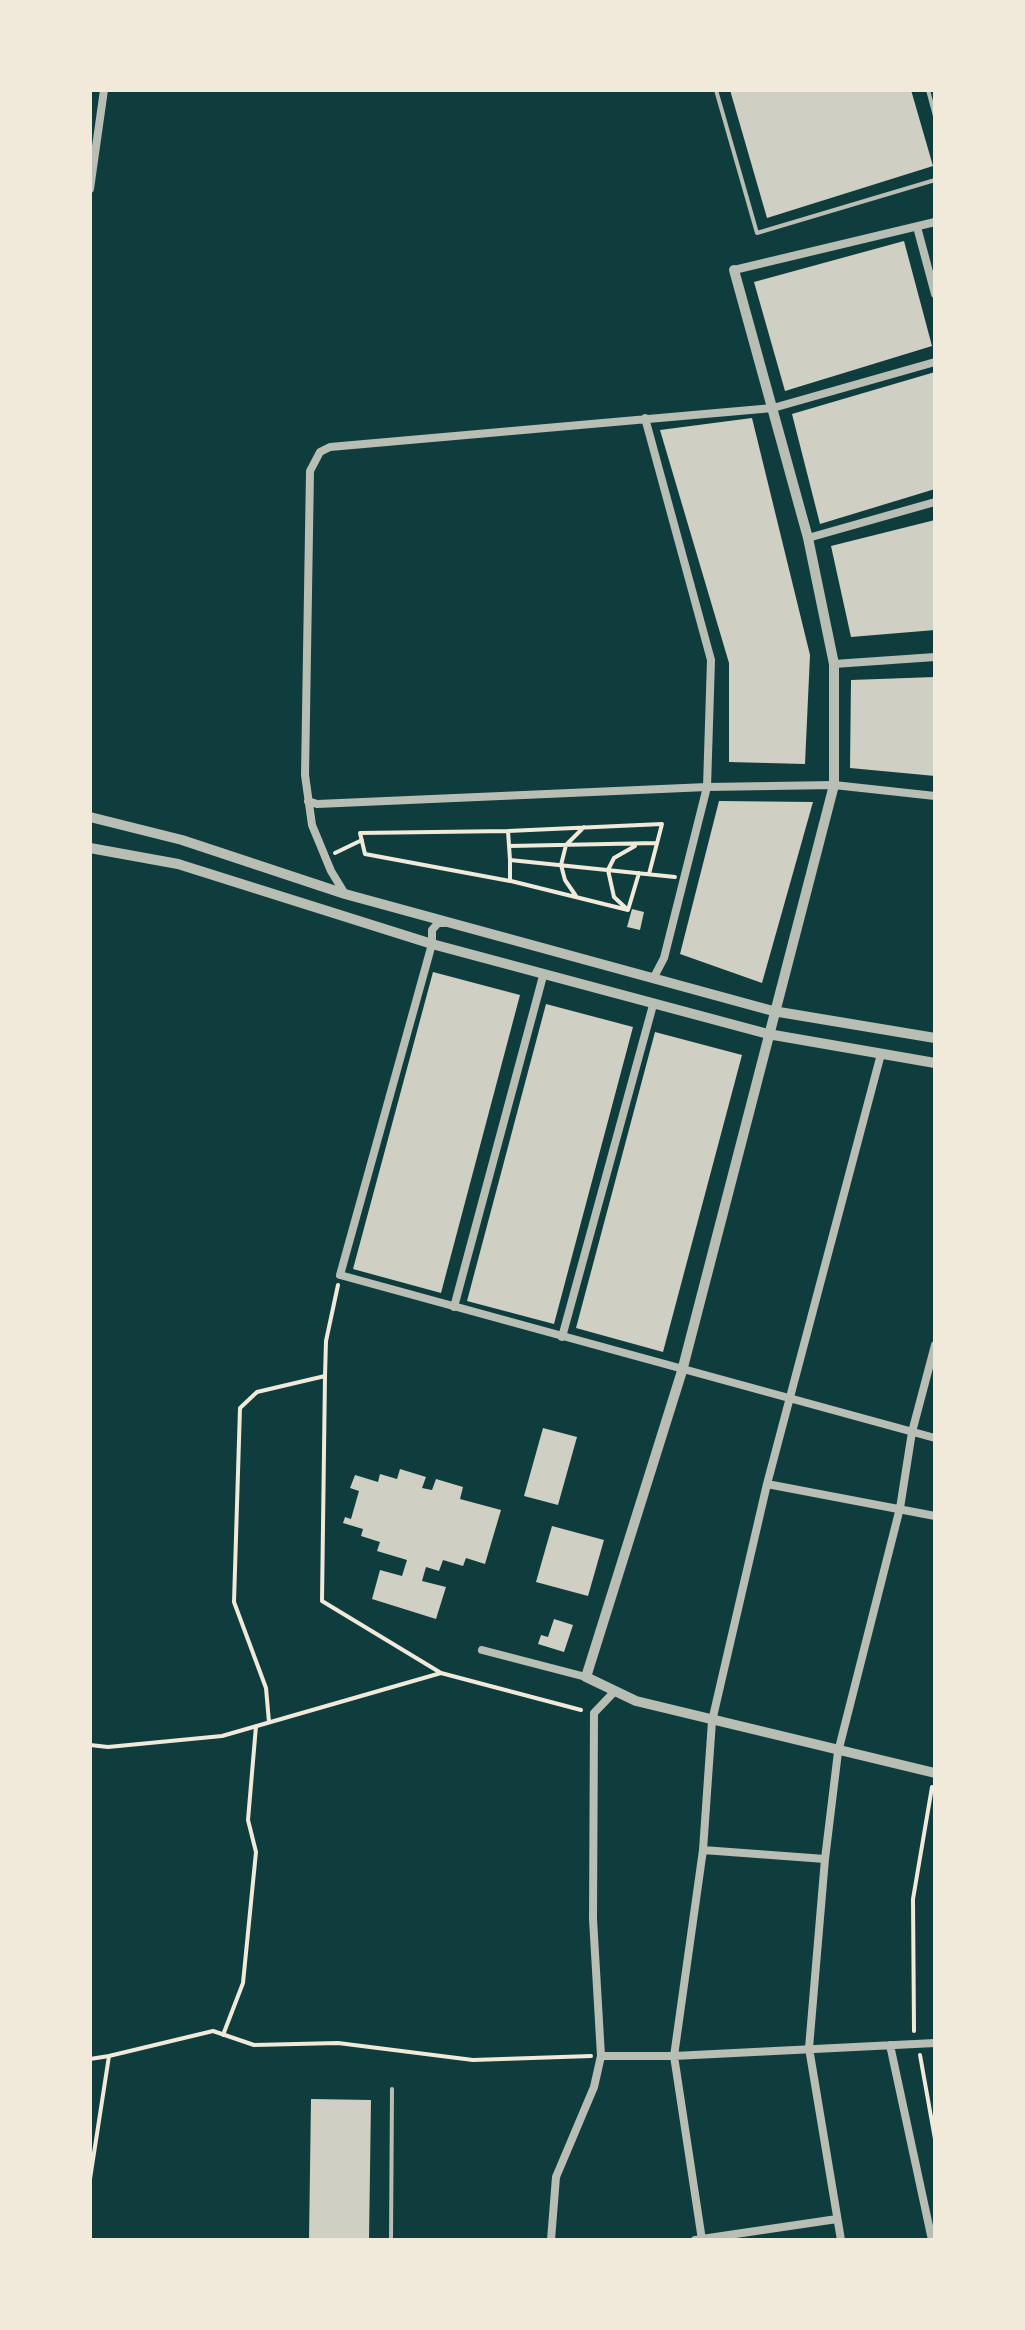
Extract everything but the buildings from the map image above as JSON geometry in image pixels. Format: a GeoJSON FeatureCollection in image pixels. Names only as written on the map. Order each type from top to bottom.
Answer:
{"type":"FeatureCollection","features":[{"type":"Feature","properties":{"kind":"street"},"geometry":{"type":"LineString","coordinates":[[90,189],[104,90]]}},
{"type":"Feature","properties":{"kind":"street"},"geometry":{"type":"LineString","coordinates":[[586,1677],[682,1371],[834,786],[834,664],[808,538],[734,270],[935,222]]}},
{"type":"Feature","properties":{"kind":"street"},"geometry":{"type":"LineString","coordinates":[[917,226],[935,294]]}},
{"type":"Feature","properties":{"kind":"street"},"geometry":{"type":"LineString","coordinates":[[346,894],[325,859],[308,801],[310,471],[320,452],[330,447],[774,408],[935,362]]}},
{"type":"Feature","properties":{"kind":"street"},"geometry":{"type":"LineString","coordinates":[[645,418],[711,660],[708,787],[664,958],[654,976]]}},
{"type":"Feature","properties":{"kind":"street"},"geometry":{"type":"LineString","coordinates":[[808,538],[935,502]]}},
{"type":"Feature","properties":{"kind":"street"},"geometry":{"type":"LineString","coordinates":[[834,664],[935,657]]}},
{"type":"Feature","properties":{"kind":"street"},"geometry":{"type":"LineString","coordinates":[[308,801],[317,804],[708,787],[834,786],[935,796]]}},
{"type":"Feature","properties":{"kind":"street"},"geometry":{"type":"LineString","coordinates":[[90,818],[182,840],[346,894],[773,1011],[935,1038]]}},
{"type":"Feature","properties":{"kind":"street"},"geometry":{"type":"LineString","coordinates":[[90,848],[178,864],[432,944],[653,1005],[768,1034],[935,1063]]}},
{"type":"Feature","properties":{"kind":"street"},"geometry":{"type":"LineString","coordinates":[[448,922],[434,926],[340,1275],[935,1438]]}},
{"type":"Feature","properties":{"kind":"street"},"geometry":{"type":"LineString","coordinates":[[454,1307],[543,976]]}},
{"type":"Feature","properties":{"kind":"street"},"geometry":{"type":"LineString","coordinates":[[562,1338],[653,1005]]}},
{"type":"Feature","properties":{"kind":"street"},"geometry":{"type":"LineString","coordinates":[[837,2219],[700,2240],[674,2056],[703,1850],[712,1720],[766,1484],[881,1054]]}},
{"type":"Feature","properties":{"kind":"street"},"geometry":{"type":"LineString","coordinates":[[840,2240],[808,2048],[825,1859],[838,1752],[900,1508],[912,1432],[935,1345]]}},
{"type":"Feature","properties":{"kind":"street"},"geometry":{"type":"LineString","coordinates":[[766,1484],[935,1516]]}},
{"type":"Feature","properties":{"kind":"street"},"geometry":{"type":"LineString","coordinates":[[482,1650],[586,1677],[636,1701],[934,1776]]}},
{"type":"Feature","properties":{"kind":"street"},"geometry":{"type":"LineString","coordinates":[[551,2240],[556,2177],[594,2087],[601,2056],[593,1919],[594,1713],[615,1691]]}},
{"type":"Feature","properties":{"kind":"street"},"geometry":{"type":"LineString","coordinates":[[703,1850],[825,1859]]}},
{"type":"Feature","properties":{"kind":"street"},"geometry":{"type":"LineString","coordinates":[[601,2056],[935,2043]]}},
{"type":"Feature","properties":{"kind":"street"},"geometry":{"type":"LineString","coordinates":[[890,2045],[932,2240]]}},
{"type":"Feature","properties":{"kind":"lane"},"geometry":{"type":"LineString","coordinates":[[716,90],[757,233],[935,180]]}},
{"type":"Feature","properties":{"kind":"lane"},"geometry":{"type":"LineString","coordinates":[[928,90],[935,116]]}},
{"type":"Feature","properties":{"kind":"lane"},"geometry":{"type":"LineString","coordinates":[[392,2090],[392,2240]]}},
{"type":"Feature","properties":{"kind":"path"},"geometry":{"type":"LineString","coordinates":[[628,910],[510,881],[365,854],[360,833],[662,824],[649,874]]}},
{"type":"Feature","properties":{"kind":"path"},"geometry":{"type":"LineString","coordinates":[[577,898],[561,865],[566,845],[584,827]]}},
{"type":"Feature","properties":{"kind":"path"},"geometry":{"type":"LineString","coordinates":[[508,831],[510,881]]}},
{"type":"Feature","properties":{"kind":"path"},"geometry":{"type":"LineString","coordinates":[[325,859],[362,840]]}},
{"type":"Feature","properties":{"kind":"path"},"geometry":{"type":"LineString","coordinates":[[628,910],[614,896],[608,870],[614,858],[640,843]]}},
{"type":"Feature","properties":{"kind":"path"},"geometry":{"type":"LineString","coordinates":[[509,846],[657,843]]}},
{"type":"Feature","properties":{"kind":"path"},"geometry":{"type":"LineString","coordinates":[[510,860],[684,878]]}},
{"type":"Feature","properties":{"kind":"path"},"geometry":{"type":"LineString","coordinates":[[628,910],[639,873]]}},
{"type":"Feature","properties":{"kind":"path"},"geometry":{"type":"LineString","coordinates":[[340,1275],[326,1341],[322,1601],[441,1673],[594,1713]]}},
{"type":"Feature","properties":{"kind":"path"},"geometry":{"type":"LineString","coordinates":[[268,1722],[266,1688],[234,1602],[240,1408],[257,1392],[325,1376]]}},
{"type":"Feature","properties":{"kind":"path"},"geometry":{"type":"LineString","coordinates":[[90,1745],[108,1747],[222,1736],[441,1673]]}},
{"type":"Feature","properties":{"kind":"path"},"geometry":{"type":"LineString","coordinates":[[223,2035],[243,1983],[256,1852],[248,1820],[256,1726]]}},
{"type":"Feature","properties":{"kind":"path"},"geometry":{"type":"LineString","coordinates":[[916,2038],[912,1899],[934,1776]]}},
{"type":"Feature","properties":{"kind":"path"},"geometry":{"type":"LineString","coordinates":[[90,2059],[213,2031],[254,2046],[338,2043],[474,2060],[601,2056]]}},
{"type":"Feature","properties":{"kind":"path"},"geometry":{"type":"LineString","coordinates":[[90,2178],[108,2056]]}},
{"type":"Feature","properties":{"kind":"path"},"geometry":{"type":"LineString","coordinates":[[920,2056],[935,2139]]}},
{"type":"Feature","properties":{"kind":"path"},"geometry":{"type":"LineString","coordinates":[[923,2076],[934,2074]]}}]}
